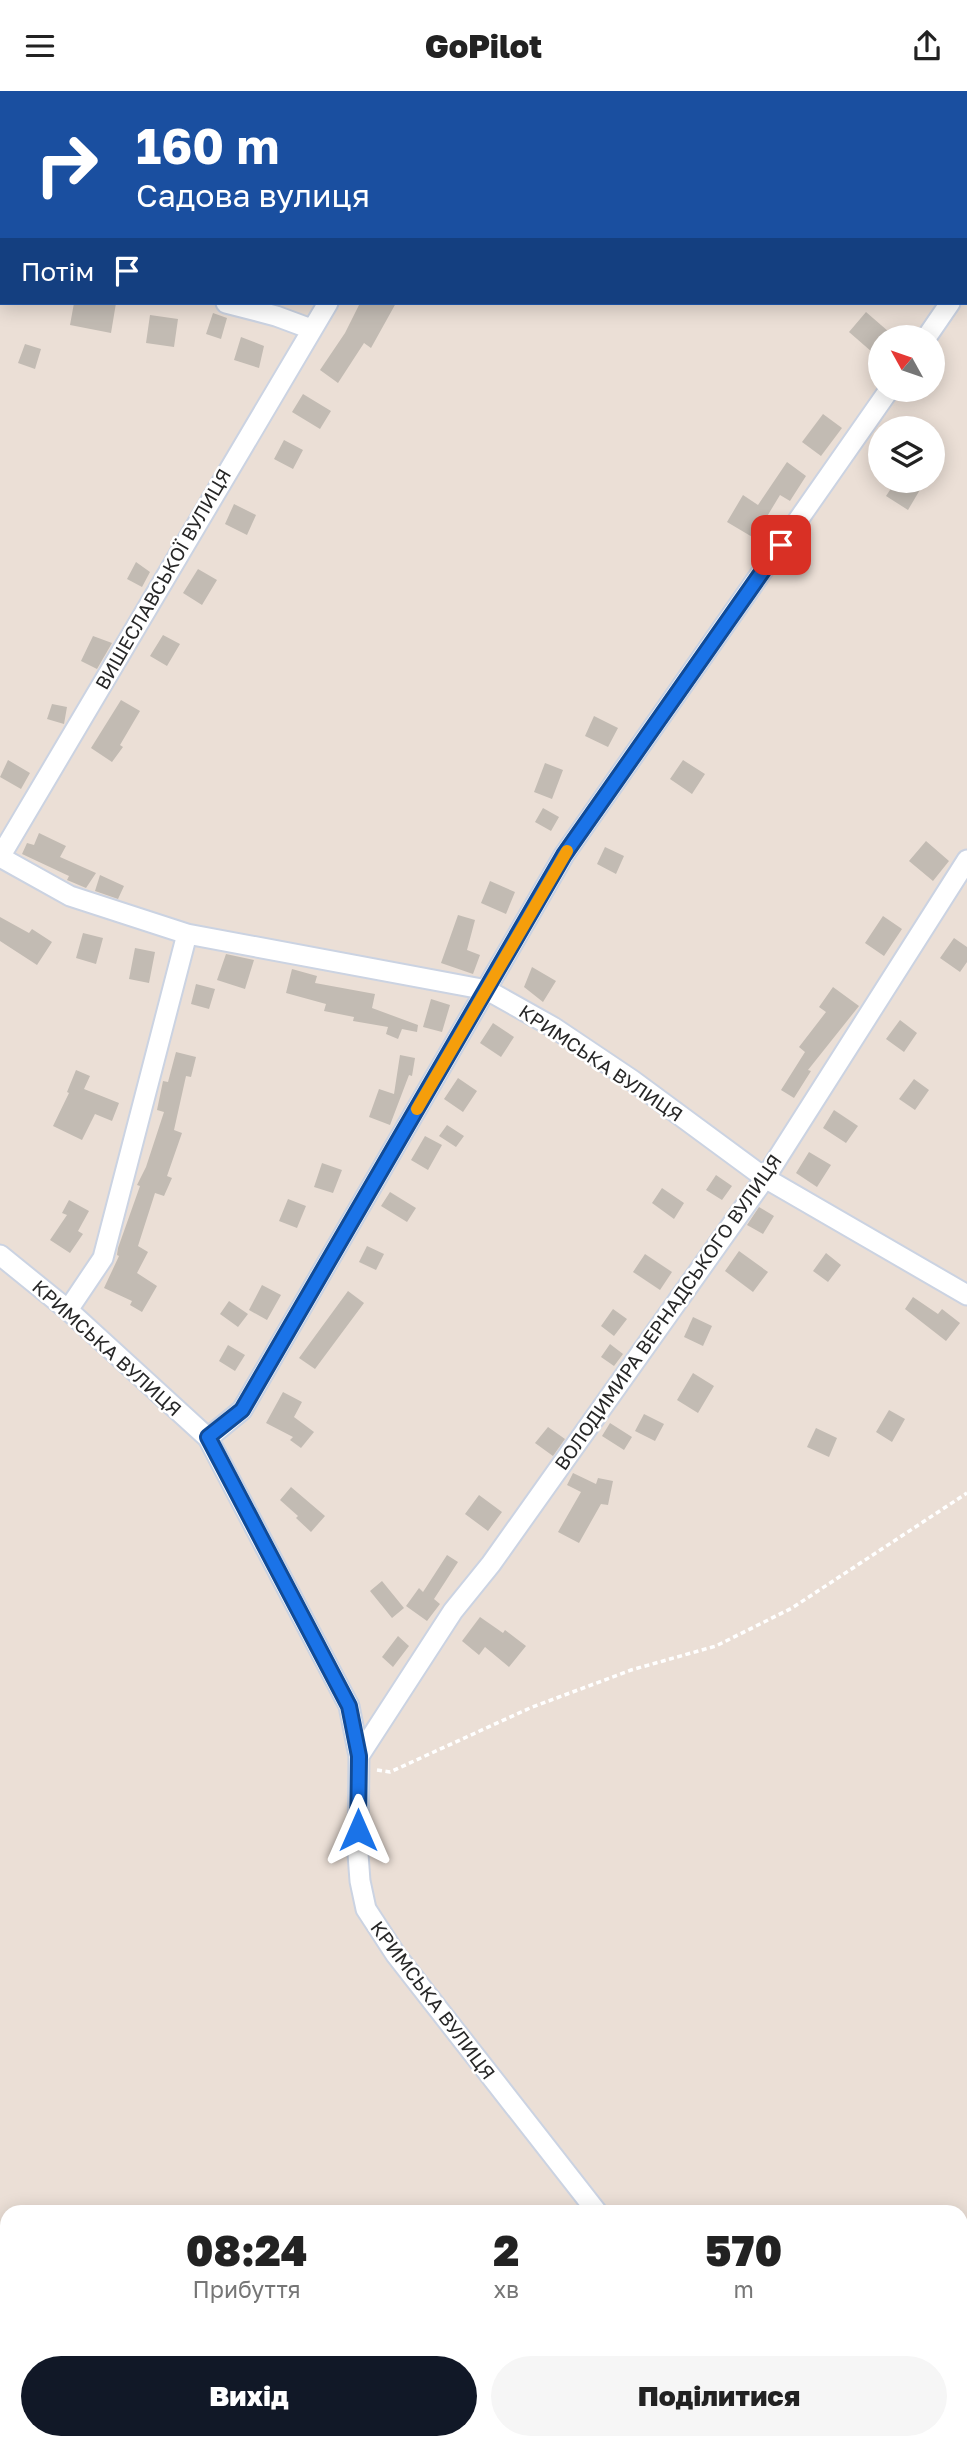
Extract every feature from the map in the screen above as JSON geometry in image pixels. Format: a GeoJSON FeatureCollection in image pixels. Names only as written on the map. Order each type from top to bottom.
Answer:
{"type":"FeatureCollection","features":[{"type":"Feature","properties":{"kind":"street"},"geometry":{"type":"LineString","coordinates":[[234,305],[311,329]]}},
{"type":"Feature","properties":{"kind":"street","name":"ВИШЕСЛАВСЬКОЇ ВУЛИЦЯ"},"geometry":{"type":"LineString","coordinates":[[0,857],[327,305]]}},
{"type":"Feature","properties":{"kind":"street"},"geometry":{"type":"LineString","coordinates":[[935,325],[949,305]]}},
{"type":"Feature","properties":{"kind":"street"},"geometry":{"type":"LineString","coordinates":[[208,1437],[242,1410],[564,855],[880,403]]}},
{"type":"Feature","properties":{"kind":"street","name":"КРИМСЬКА ВУЛИЦЯ"},"geometry":{"type":"LineString","coordinates":[[0,857],[70,896],[187,934],[486,990],[553,1027],[632,1080],[765,1178],[967,1295]]}},
{"type":"Feature","properties":{"kind":"street","name":"ВОЛОДИМИРА ВЕРНАДСЬКОГО ВУЛИЦЯ"},"geometry":{"type":"LineString","coordinates":[[359,1756],[453,1611],[491,1564],[765,1178],[967,860]]}},
{"type":"Feature","properties":{"kind":"street"},"geometry":{"type":"LineString","coordinates":[[68,1310],[103,1258],[187,934]]}},
{"type":"Feature","properties":{"kind":"street","name":"КРИМСЬКА ВУЛИЦЯ"},"geometry":{"type":"LineString","coordinates":[[0,1255],[68,1310],[208,1437],[349,1706],[359,1756],[358,1854],[366,1909],[396,1955],[592,2205]]}},
{"type":"Feature","properties":{"kind":"path"},"geometry":{"type":"LineString","coordinates":[[359,1756],[373,1770],[390,1772],[530,1708],[631,1670],[716,1646],[792,1608],[967,1493]]}},
{"type":"Feature","properties":{"kind":"building"},"geometry":{"type":"Polygon","coordinates":[[[74,305],[116,305],[111,333],[70,325],[74,305]]]}},
{"type":"Feature","properties":{"kind":"building"},"geometry":{"type":"Polygon","coordinates":[[[359,305],[395,305],[371,348],[364,343],[338,383],[320,370],[345,333],[359,305]]]}},
{"type":"Feature","properties":{"kind":"building"},"geometry":{"type":"Polygon","coordinates":[[[866,312],[881,325],[868,325],[868,349],[849,332],[866,312]]]}},
{"type":"Feature","properties":{"kind":"building"},"geometry":{"type":"Polygon","coordinates":[[[213,313],[227,318],[221,339],[206,334],[213,313]]]}},
{"type":"Feature","properties":{"kind":"building"},"geometry":{"type":"Polygon","coordinates":[[[150,315],[178,319],[174,347],[146,343],[150,315]]]}},
{"type":"Feature","properties":{"kind":"building"},"geometry":{"type":"Polygon","coordinates":[[[241,337],[264,346],[259,368],[234,360],[241,337]]]}},
{"type":"Feature","properties":{"kind":"building"},"geometry":{"type":"Polygon","coordinates":[[[25,344],[41,349],[35,369],[18,363],[25,344]]]}},
{"type":"Feature","properties":{"kind":"building"},"geometry":{"type":"Polygon","coordinates":[[[303,394],[331,411],[320,429],[292,412],[303,394]]]}},
{"type":"Feature","properties":{"kind":"building"},"geometry":{"type":"Polygon","coordinates":[[[823,414],[842,428],[821,456],[802,442],[823,414]]]}},
{"type":"Feature","properties":{"kind":"building"},"geometry":{"type":"Polygon","coordinates":[[[284,440],[303,450],[293,469],[274,459],[284,440]]]}},
{"type":"Feature","properties":{"kind":"building"},"geometry":{"type":"Polygon","coordinates":[[[787,462],[806,476],[790,501],[780,495],[754,538],[727,522],[743,495],[758,505],[787,462]]]}},
{"type":"Feature","properties":{"kind":"building"},"geometry":{"type":"Polygon","coordinates":[[[888,493],[918,493],[908,510],[886,496],[888,493]]]}},
{"type":"Feature","properties":{"kind":"building"},"geometry":{"type":"Polygon","coordinates":[[[234,504],[256,515],[247,535],[225,524],[234,504]]]}},
{"type":"Feature","properties":{"kind":"building"},"geometry":{"type":"Polygon","coordinates":[[[136,562],[150,572],[142,587],[127,579],[136,562]]]}},
{"type":"Feature","properties":{"kind":"building"},"geometry":{"type":"Polygon","coordinates":[[[198,569],[217,580],[202,605],[183,593],[198,569]]]}},
{"type":"Feature","properties":{"kind":"building"},"geometry":{"type":"Polygon","coordinates":[[[163,635],[180,644],[167,666],[150,656],[163,635]]]}},
{"type":"Feature","properties":{"kind":"building"},"geometry":{"type":"Polygon","coordinates":[[[93,636],[112,643],[97,669],[81,661],[93,636]]]}},
{"type":"Feature","properties":{"kind":"building"},"geometry":{"type":"Polygon","coordinates":[[[121,700],[140,711],[120,745],[123,747],[112,762],[91,748],[121,700]]]}},
{"type":"Feature","properties":{"kind":"building"},"geometry":{"type":"Polygon","coordinates":[[[52,704],[67,707],[64,724],[47,719],[52,704]]]}},
{"type":"Feature","properties":{"kind":"building"},"geometry":{"type":"Polygon","coordinates":[[[594,716],[618,728],[608,747],[585,736],[594,716]]]}},
{"type":"Feature","properties":{"kind":"building"},"geometry":{"type":"Polygon","coordinates":[[[8,760],[30,773],[21,789],[0,777],[8,760]]]}},
{"type":"Feature","properties":{"kind":"building"},"geometry":{"type":"Polygon","coordinates":[[[683,760],[705,774],[692,794],[670,779],[683,760]]]}},
{"type":"Feature","properties":{"kind":"building"},"geometry":{"type":"Polygon","coordinates":[[[545,763],[563,770],[552,799],[534,792],[545,763]]]}},
{"type":"Feature","properties":{"kind":"building"},"geometry":{"type":"Polygon","coordinates":[[[543,808],[559,817],[551,831],[535,822],[543,808]]]}},
{"type":"Feature","properties":{"kind":"building"},"geometry":{"type":"Polygon","coordinates":[[[39,833],[66,846],[60,857],[96,873],[86,888],[67,880],[69,876],[22,854],[27,843],[34,845],[39,833]]]}},
{"type":"Feature","properties":{"kind":"building"},"geometry":{"type":"Polygon","coordinates":[[[926,841],[949,861],[933,881],[909,861],[926,841]]]}},
{"type":"Feature","properties":{"kind":"building"},"geometry":{"type":"Polygon","coordinates":[[[605,847],[624,856],[616,874],[597,864],[605,847]]]}},
{"type":"Feature","properties":{"kind":"building"},"geometry":{"type":"Polygon","coordinates":[[[100,875],[124,886],[118,899],[95,891],[100,875]]]}},
{"type":"Feature","properties":{"kind":"building"},"geometry":{"type":"Polygon","coordinates":[[[490,881],[515,892],[506,914],[481,903],[490,881]]]}},
{"type":"Feature","properties":{"kind":"building"},"geometry":{"type":"Polygon","coordinates":[[[458,915],[475,920],[467,950],[480,955],[473,974],[441,963],[458,915]]]}},
{"type":"Feature","properties":{"kind":"building"},"geometry":{"type":"Polygon","coordinates":[[[883,916],[902,929],[884,956],[865,943],[883,916]]]}},
{"type":"Feature","properties":{"kind":"building"},"geometry":{"type":"Polygon","coordinates":[[[0,917],[29,933],[32,929],[52,942],[37,965],[0,941],[0,917]]]}},
{"type":"Feature","properties":{"kind":"building"},"geometry":{"type":"Polygon","coordinates":[[[83,933],[103,938],[96,964],[76,958],[83,933]]]}},
{"type":"Feature","properties":{"kind":"building"},"geometry":{"type":"Polygon","coordinates":[[[954,938],[967,947],[967,962],[960,972],[940,958],[954,938]]]}},
{"type":"Feature","properties":{"kind":"building"},"geometry":{"type":"Polygon","coordinates":[[[135,948],[155,952],[149,983],[129,979],[135,948]]]}},
{"type":"Feature","properties":{"kind":"building"},"geometry":{"type":"Polygon","coordinates":[[[226,954],[254,960],[245,989],[217,980],[226,954]]]}},
{"type":"Feature","properties":{"kind":"building"},"geometry":{"type":"Polygon","coordinates":[[[532,967],[556,981],[543,1002],[524,987],[532,967]]]}},
{"type":"Feature","properties":{"kind":"building"},"geometry":{"type":"Polygon","coordinates":[[[292,969],[317,976],[315,983],[375,994],[372,1008],[418,1025],[417,1032],[402,1029],[398,1039],[386,1034],[388,1027],[353,1021],[354,1017],[324,1011],[326,1004],[286,993],[292,969]]]}},
{"type":"Feature","properties":{"kind":"building"},"geometry":{"type":"Polygon","coordinates":[[[196,984],[215,989],[209,1009],[191,1004],[196,984]]]}},
{"type":"Feature","properties":{"kind":"building"},"geometry":{"type":"Polygon","coordinates":[[[833,987],[859,1006],[808,1070],[811,1071],[794,1098],[781,1090],[805,1052],[799,1047],[826,1012],[819,1007],[833,987]]]}},
{"type":"Feature","properties":{"kind":"building"},"geometry":{"type":"Polygon","coordinates":[[[431,999],[450,1005],[442,1032],[423,1027],[431,999]]]}},
{"type":"Feature","properties":{"kind":"building"},"geometry":{"type":"Polygon","coordinates":[[[900,1020],[917,1033],[904,1052],[886,1039],[900,1020]]]}},
{"type":"Feature","properties":{"kind":"building"},"geometry":{"type":"Polygon","coordinates":[[[493,1023],[514,1037],[501,1057],[480,1043],[493,1023]]]}},
{"type":"Feature","properties":{"kind":"building"},"geometry":{"type":"Polygon","coordinates":[[[176,1052],[196,1057],[191,1077],[186,1076],[174,1130],[182,1133],[167,1176],[172,1178],[164,1196],[155,1193],[138,1246],[148,1252],[137,1273],[157,1286],[142,1312],[130,1305],[132,1301],[104,1288],[119,1256],[118,1248],[140,1186],[137,1185],[146,1167],[164,1112],[157,1110],[163,1081],[168,1082],[176,1052]]]}},
{"type":"Feature","properties":{"kind":"building"},"geometry":{"type":"Polygon","coordinates":[[[400,1055],[415,1058],[412,1076],[409,1075],[390,1125],[369,1117],[379,1089],[394,1094],[400,1055]]]}},
{"type":"Feature","properties":{"kind":"building"},"geometry":{"type":"Polygon","coordinates":[[[76,1070],[90,1076],[84,1089],[119,1103],[112,1121],[95,1114],[82,1140],[53,1126],[69,1093],[67,1092],[76,1070]]]}},
{"type":"Feature","properties":{"kind":"building"},"geometry":{"type":"Polygon","coordinates":[[[458,1078],[477,1091],[463,1112],[444,1099],[458,1078]]]}},
{"type":"Feature","properties":{"kind":"building"},"geometry":{"type":"Polygon","coordinates":[[[914,1079],[929,1090],[915,1110],[899,1099],[914,1079]]]}},
{"type":"Feature","properties":{"kind":"building"},"geometry":{"type":"Polygon","coordinates":[[[834,1110],[858,1126],[846,1143],[823,1128],[834,1110]]]}},
{"type":"Feature","properties":{"kind":"building"},"geometry":{"type":"Polygon","coordinates":[[[447,1125],[464,1136],[456,1147],[439,1136],[447,1125]]]}},
{"type":"Feature","properties":{"kind":"building"},"geometry":{"type":"Polygon","coordinates":[[[425,1136],[442,1145],[428,1170],[411,1160],[425,1136]]]}},
{"type":"Feature","properties":{"kind":"building"},"geometry":{"type":"Polygon","coordinates":[[[809,1152],[831,1165],[817,1187],[796,1173],[809,1152]]]}},
{"type":"Feature","properties":{"kind":"building"},"geometry":{"type":"Polygon","coordinates":[[[322,1163],[342,1170],[333,1193],[314,1187],[322,1163]]]}},
{"type":"Feature","properties":{"kind":"building"},"geometry":{"type":"Polygon","coordinates":[[[716,1175],[732,1186],[722,1200],[706,1190],[716,1175]]]}},
{"type":"Feature","properties":{"kind":"building"},"geometry":{"type":"Polygon","coordinates":[[[662,1188],[684,1203],[674,1219],[652,1203],[662,1188]]]}},
{"type":"Feature","properties":{"kind":"building"},"geometry":{"type":"Polygon","coordinates":[[[390,1192],[416,1208],[407,1222],[381,1206],[390,1192]]]}},
{"type":"Feature","properties":{"kind":"building"},"geometry":{"type":"Polygon","coordinates":[[[288,1199],[306,1206],[297,1228],[279,1221],[288,1199]]]}},
{"type":"Feature","properties":{"kind":"building"},"geometry":{"type":"Polygon","coordinates":[[[69,1200],[89,1211],[78,1231],[83,1234],[70,1253],[50,1240],[67,1215],[62,1213],[69,1200]]]}},
{"type":"Feature","properties":{"kind":"building"},"geometry":{"type":"Polygon","coordinates":[[[759,1207],[774,1216],[763,1234],[747,1225],[759,1207]]]}},
{"type":"Feature","properties":{"kind":"building"},"geometry":{"type":"Polygon","coordinates":[[[367,1246],[384,1254],[376,1270],[359,1262],[367,1246]]]}},
{"type":"Feature","properties":{"kind":"building"},"geometry":{"type":"Polygon","coordinates":[[[739,1251],[768,1272],[753,1292],[725,1271],[739,1251]]]}},
{"type":"Feature","properties":{"kind":"building"},"geometry":{"type":"Polygon","coordinates":[[[826,1253],[841,1265],[828,1282],[813,1271],[826,1253]]]}},
{"type":"Feature","properties":{"kind":"building"},"geometry":{"type":"Polygon","coordinates":[[[645,1254],[672,1272],[660,1290],[633,1272],[645,1254]]]}},
{"type":"Feature","properties":{"kind":"building"},"geometry":{"type":"Polygon","coordinates":[[[262,1285],[281,1295],[267,1320],[249,1310],[262,1285]]]}},
{"type":"Feature","properties":{"kind":"building"},"geometry":{"type":"Polygon","coordinates":[[[348,1291],[364,1303],[315,1369],[299,1358],[348,1291]]]}},
{"type":"Feature","properties":{"kind":"building"},"geometry":{"type":"Polygon","coordinates":[[[913,1297],[938,1314],[942,1309],[960,1323],[946,1341],[905,1309],[913,1297]]]}},
{"type":"Feature","properties":{"kind":"building"},"geometry":{"type":"Polygon","coordinates":[[[229,1301],[248,1314],[238,1327],[220,1314],[229,1301]]]}},
{"type":"Feature","properties":{"kind":"building"},"geometry":{"type":"Polygon","coordinates":[[[613,1309],[627,1319],[614,1336],[601,1326],[613,1309]]]}},
{"type":"Feature","properties":{"kind":"building"},"geometry":{"type":"Polygon","coordinates":[[[693,1317],[712,1326],[703,1346],[684,1337],[693,1317]]]}},
{"type":"Feature","properties":{"kind":"building"},"geometry":{"type":"Polygon","coordinates":[[[610,1344],[623,1354],[614,1366],[601,1357],[610,1344]]]}},
{"type":"Feature","properties":{"kind":"building"},"geometry":{"type":"Polygon","coordinates":[[[228,1345],[245,1355],[235,1371],[219,1361],[228,1345]]]}},
{"type":"Feature","properties":{"kind":"building"},"geometry":{"type":"Polygon","coordinates":[[[693,1373],[714,1386],[698,1413],[677,1400],[693,1373]]]}},
{"type":"Feature","properties":{"kind":"building"},"geometry":{"type":"Polygon","coordinates":[[[283,1392],[302,1402],[294,1417],[314,1432],[301,1448],[290,1440],[293,1437],[266,1423],[283,1392]]]}},
{"type":"Feature","properties":{"kind":"building"},"geometry":{"type":"Polygon","coordinates":[[[889,1410],[905,1419],[892,1442],[876,1432],[889,1410]]]}},
{"type":"Feature","properties":{"kind":"building"},"geometry":{"type":"Polygon","coordinates":[[[644,1414],[664,1424],[655,1441],[635,1431],[644,1414]]]}},
{"type":"Feature","properties":{"kind":"building"},"geometry":{"type":"Polygon","coordinates":[[[610,1423],[632,1437],[624,1450],[602,1436],[610,1423]]]}},
{"type":"Feature","properties":{"kind":"building"},"geometry":{"type":"Polygon","coordinates":[[[548,1427],[565,1439],[553,1456],[535,1443],[548,1427]]]}},
{"type":"Feature","properties":{"kind":"building"},"geometry":{"type":"Polygon","coordinates":[[[816,1428],[837,1438],[829,1457],[807,1447],[816,1428]]]}},
{"type":"Feature","properties":{"kind":"building"},"geometry":{"type":"Polygon","coordinates":[[[573,1473],[596,1484],[598,1478],[613,1481],[608,1505],[601,1504],[579,1543],[558,1532],[581,1492],[567,1485],[573,1473]]]}},
{"type":"Feature","properties":{"kind":"building"},"geometry":{"type":"Polygon","coordinates":[[[291,1487],[325,1516],[311,1532],[280,1500],[291,1487]]]}},
{"type":"Feature","properties":{"kind":"building"},"geometry":{"type":"Polygon","coordinates":[[[479,1495],[502,1512],[488,1531],[465,1514],[479,1495]]]}},
{"type":"Feature","properties":{"kind":"building"},"geometry":{"type":"Polygon","coordinates":[[[447,1555],[458,1562],[434,1599],[440,1604],[427,1621],[406,1606],[419,1588],[423,1592],[447,1555]]]}},
{"type":"Feature","properties":{"kind":"building"},"geometry":{"type":"Polygon","coordinates":[[[382,1581],[404,1608],[392,1618],[370,1591],[382,1581]]]}},
{"type":"Feature","properties":{"kind":"building"},"geometry":{"type":"Polygon","coordinates":[[[480,1617],[503,1633],[505,1630],[526,1646],[509,1667],[485,1647],[479,1655],[462,1641],[480,1617]]]}},
{"type":"Feature","properties":{"kind":"building"},"geometry":{"type":"Polygon","coordinates":[[[398,1636],[409,1646],[393,1667],[382,1657],[398,1636]]]}},
{"type":"Feature","properties":{"kind":"slow traffic"},"geometry":{"type":"LineString","coordinates":[[417,1109],[567,851]]}},
{"type":"Feature","properties":{"kind":"route"},"geometry":{"type":"LineString","coordinates":[[358,1830],[359,1756],[349,1706],[208,1437],[242,1410],[564,855],[781,545]]}}]}
